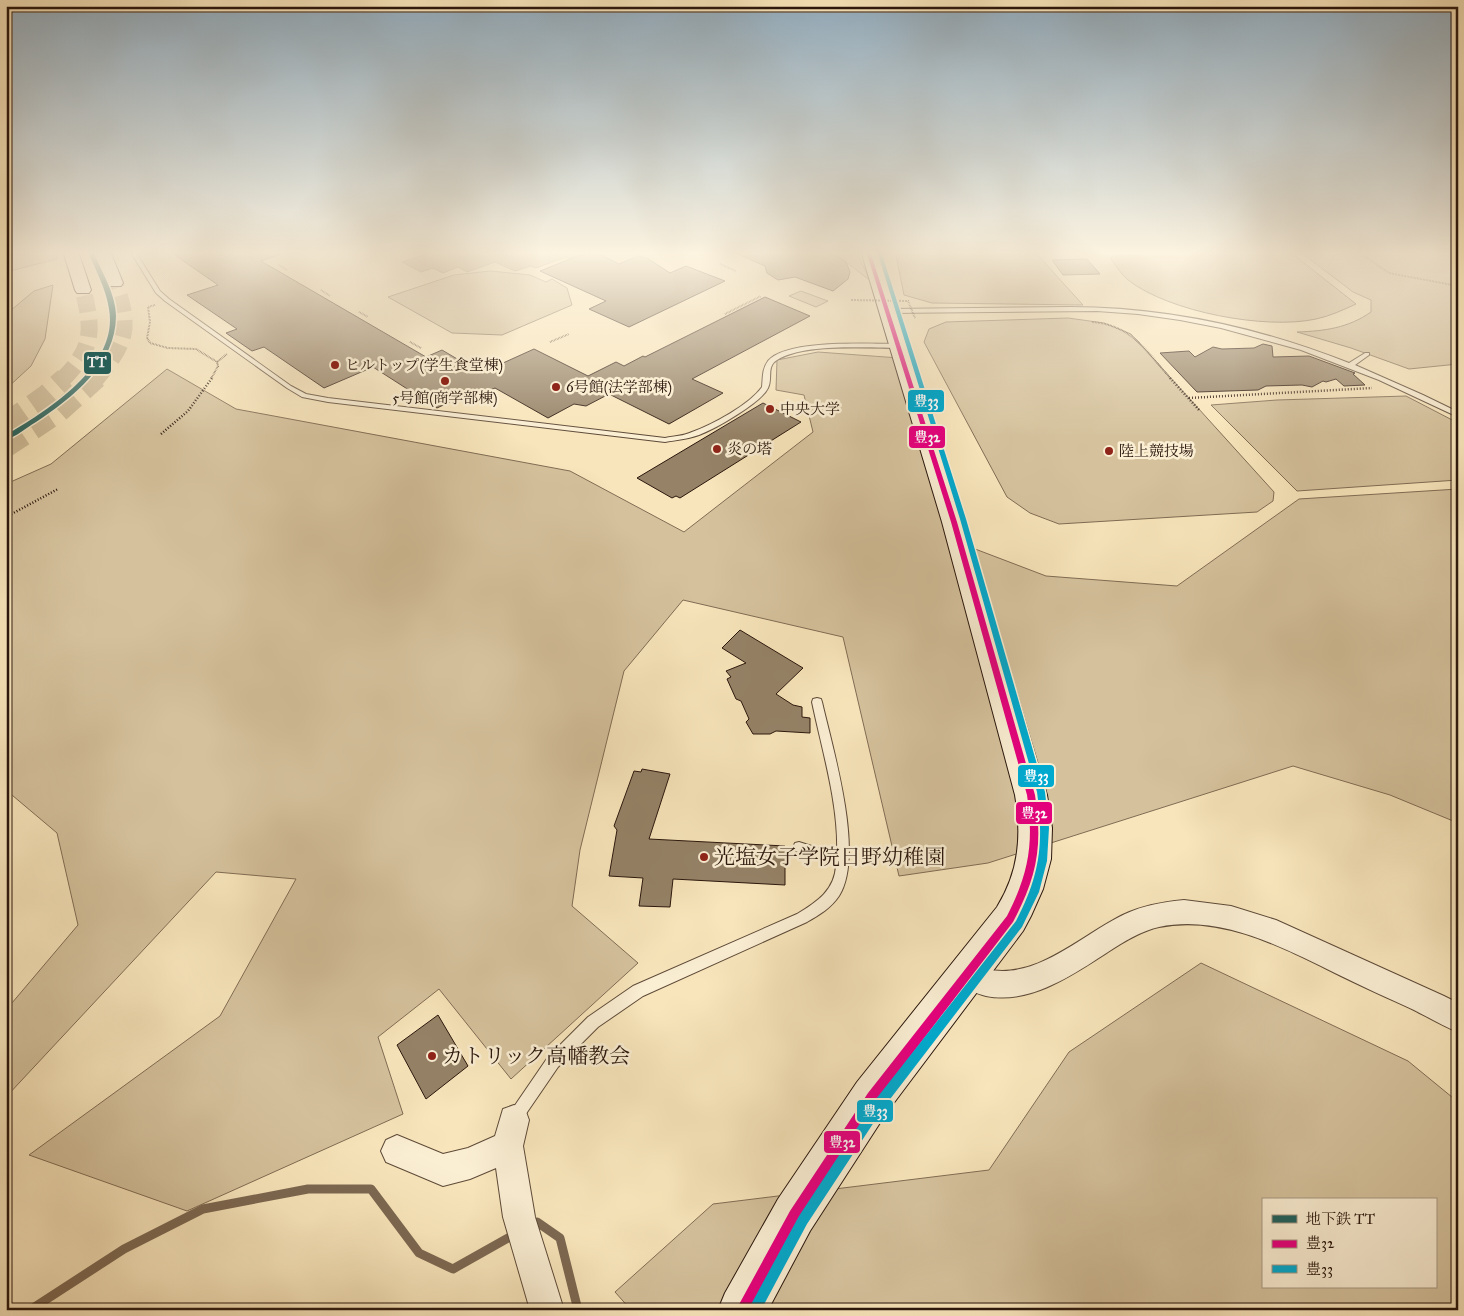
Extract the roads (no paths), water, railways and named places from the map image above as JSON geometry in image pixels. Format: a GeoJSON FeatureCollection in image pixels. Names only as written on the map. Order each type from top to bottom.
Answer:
{"type":"FeatureCollection","features":[{"type":"Feature","properties":{"kind":"street"},"geometry":{"type":"LineString","coordinates":[[742,1310],[789,1224],[825,1165],[872,1097],[1010,919],[1030,881],[1034,860],[1036,816],[960,547],[899,346],[901,314]]}},
{"type":"Feature","properties":{"kind":"street"},"geometry":{"type":"LineString","coordinates":[[968,975],[988,983],[1014,983],[1051,973],[1144,918],[1183,912],[1238,920],[1246,923],[1305,946],[1458,1018]]}},
{"type":"Feature","properties":{"kind":"street"},"geometry":{"type":"LineString","coordinates":[[397,1151],[443,1170],[470,1163],[511,1133]]}},
{"type":"Feature","properties":{"kind":"street"},"geometry":{"type":"LineString","coordinates":[[511,1133],[519,1217],[547,1310]]}},
{"type":"Feature","properties":{"kind":"lane"},"geometry":{"type":"LineString","coordinates":[[184,312],[304,396],[665,440],[695,434],[754,401],[765,387],[766,370],[773,359],[791,352],[817,348],[899,346]]}},
{"type":"Feature","properties":{"kind":"lane"},"geometry":{"type":"LineString","coordinates":[[901,314],[960,312]]}},
{"type":"Feature","properties":{"kind":"lane"},"geometry":{"type":"LineString","coordinates":[[1140,312],[1226,327],[1272,339],[1351,365],[1400,386],[1458,416]]}},
{"type":"Feature","properties":{"kind":"lane"},"geometry":{"type":"LineString","coordinates":[[1351,365],[1367,354]]}},
{"type":"Feature","properties":{"kind":"lane"},"geometry":{"type":"LineString","coordinates":[[511,1133],[553,1062],[593,1022],[638,991],[802,918],[827,903],[839,885],[844,862],[841,821],[817,702]]}},
{"type":"Feature","properties":{"kind":"lane"},"geometry":{"type":"LineString","coordinates":[[799,847],[844,862]]}},
{"type":"Feature","properties":{"kind":"waterway"},"geometry":{"type":"LineString","coordinates":[[30,1310],[124,1249],[203,1209],[308,1189],[371,1189],[419,1253],[453,1269],[515,1234]]}},
{"type":"Feature","properties":{"kind":"waterway"},"geometry":{"type":"LineString","coordinates":[[530,1226],[537,1222],[560,1238],[578,1310]]}},
{"type":"Feature","properties":{"kind":"tunnel"},"geometry":{"type":"LineString","coordinates":[[63,379],[81,358],[86,348],[89,328],[87,312]]}},
{"type":"Feature","properties":{"kind":"tunnel"},"geometry":{"type":"LineString","coordinates":[[96,379],[120,344],[123,334],[123,312]]}},
{"type":"Feature","properties":{"kind":"tunnel"},"geometry":{"type":"LineString","coordinates":[[6,423],[45,396],[65,378]]}},
{"type":"Feature","properties":{"kind":"tunnel"},"geometry":{"type":"LineString","coordinates":[[6,447],[59,412],[96,379]]}},
{"type":"Feature","properties":{"kind":"metro line","name":"TT"},"geometry":{"type":"LineString","coordinates":[[6,438],[58,403],[91,372],[103,355],[111,336],[113,312]]}},
{"type":"Feature","properties":{"kind":"place","name":"ヒルトップ(学生食堂棟)"},"geometry":{"type":"Point","coordinates":[335,365]}},
{"type":"Feature","properties":{"kind":"place","name":"5号館(商学部棟)"},"geometry":{"type":"Point","coordinates":[445,381]}},
{"type":"Feature","properties":{"kind":"place","name":"6号館(法学部棟)"},"geometry":{"type":"Point","coordinates":[556,387]}},
{"type":"Feature","properties":{"kind":"place","name":"中央大学"},"geometry":{"type":"Point","coordinates":[770,409]}},
{"type":"Feature","properties":{"kind":"place","name":"炎の塔"},"geometry":{"type":"Point","coordinates":[717,449]}},
{"type":"Feature","properties":{"kind":"place","name":"陸上競技場"},"geometry":{"type":"Point","coordinates":[1109,451]}},
{"type":"Feature","properties":{"kind":"place","name":"光塩女子学院日野幼稚園"},"geometry":{"type":"Point","coordinates":[704,857]}},
{"type":"Feature","properties":{"kind":"place","name":"カトリック高幡教会"},"geometry":{"type":"Point","coordinates":[432,1056]}}]}
